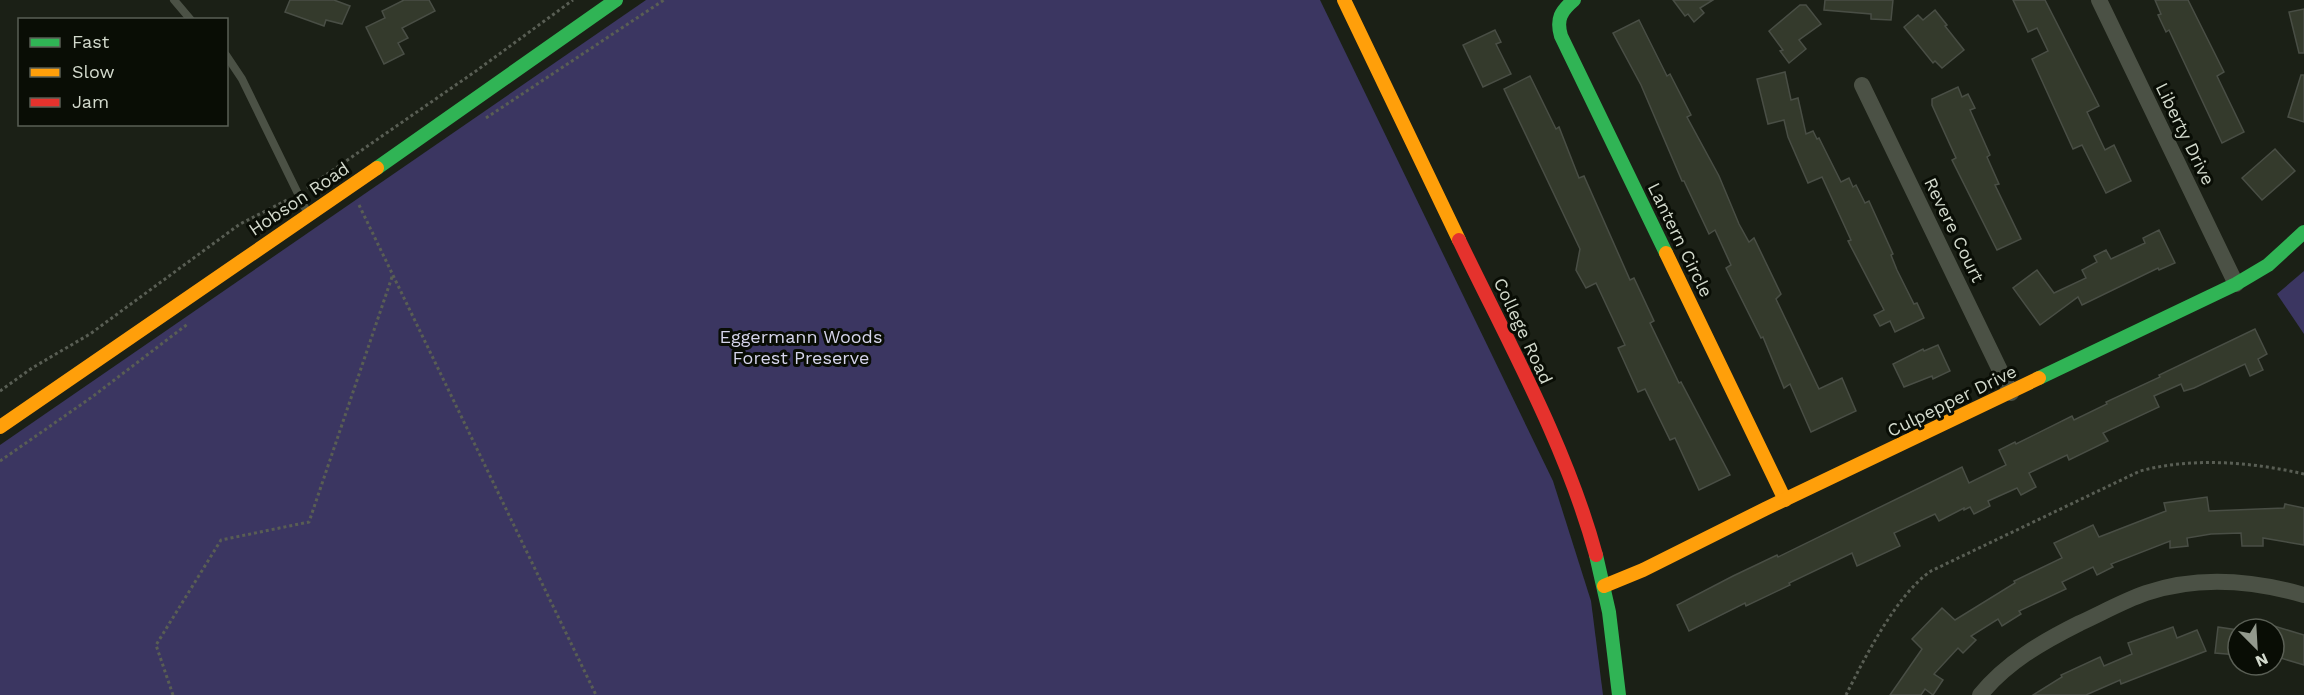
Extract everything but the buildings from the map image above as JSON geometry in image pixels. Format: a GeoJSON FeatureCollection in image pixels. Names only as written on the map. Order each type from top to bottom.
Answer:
{"type":"FeatureCollection","features":[{"type":"Feature","properties":{"kind":"main road","name":"Hobson Road"},"geometry":{"type":"LineString","coordinates":[[0,427],[616,0]]}},
{"type":"Feature","properties":{"kind":"main road","name":"College Road"},"geometry":{"type":"LineString","coordinates":[[1344,0],[1547,424],[1582,508],[1605,586],[1619,695]]}},
{"type":"Feature","properties":{"kind":"main road","name":"Lantern Circle"},"geometry":{"type":"LineString","coordinates":[[1574,0],[1562,9],[1558,18],[1562,36],[1785,500]]}},
{"type":"Feature","properties":{"kind":"main road","name":"Culpepper Drive"},"geometry":{"type":"LineString","coordinates":[[1605,586],[1643,570],[2236,284],[2275,259],[2304,232]]}},
{"type":"Feature","properties":{"kind":"street","name":"Liberty Drive"},"geometry":{"type":"LineString","coordinates":[[2099,0],[2236,284]]}},
{"type":"Feature","properties":{"kind":"street","name":"Revere Court"},"geometry":{"type":"LineString","coordinates":[[1862,85],[2011,393]]}},
{"type":"Feature","properties":{"kind":"street"},"geometry":{"type":"LineString","coordinates":[[1980,695],[2002,672],[2039,644],[2145,593],[2182,584],[2218,581],[2256,583],[2304,596]]}},
{"type":"Feature","properties":{"kind":"lane"},"geometry":{"type":"LineString","coordinates":[[174,0],[189,18]]}},
{"type":"Feature","properties":{"kind":"lane"},"geometry":{"type":"LineString","coordinates":[[228,58],[242,79],[308,215]]}},
{"type":"Feature","properties":{"kind":"path"},"geometry":{"type":"LineString","coordinates":[[0,391],[32,368],[90,334],[240,224],[297,194],[476,71],[573,0]]}},
{"type":"Feature","properties":{"kind":"path"},"geometry":{"type":"LineString","coordinates":[[485,119],[664,0]]}},
{"type":"Feature","properties":{"kind":"path"},"geometry":{"type":"LineString","coordinates":[[359,205],[596,695]]}},
{"type":"Feature","properties":{"kind":"path"},"geometry":{"type":"LineString","coordinates":[[174,695],[156,645],[221,540],[309,522],[393,274]]}},
{"type":"Feature","properties":{"kind":"path"},"geometry":{"type":"LineString","coordinates":[[0,461],[92,397],[197,318]]}},
{"type":"Feature","properties":{"kind":"path"},"geometry":{"type":"LineString","coordinates":[[1846,695],[1886,624],[1911,587],[1931,571],[2140,471],[2159,466],[2252,464],[2304,474]]}},
{"type":"Feature","properties":{"kind":"green space","name":"Eggermann Woods Forest Preserve"},"geometry":{"type":"Polygon","coordinates":[[[646,0],[1320,0],[1553,481],[1591,601],[1603,695],[0,695],[0,445],[646,0]]]}},
{"type":"Feature","properties":{"kind":"green space"},"geometry":{"type":"Polygon","coordinates":[[[2304,271],[2304,334],[2277,294],[2304,271]]]}},
{"type":"Feature","properties":{"kind":"traffic: fast"},"geometry":{"type":"LineString","coordinates":[[377,168],[616,0]]}},
{"type":"Feature","properties":{"kind":"traffic: fast"},"geometry":{"type":"LineString","coordinates":[[1574,0],[1559,20],[1561,36],[1666,253]]}},
{"type":"Feature","properties":{"kind":"traffic: fast"},"geometry":{"type":"LineString","coordinates":[[2039,378],[2236,284],[2268,265],[2304,232]]}},
{"type":"Feature","properties":{"kind":"traffic: fast"},"geometry":{"type":"LineString","coordinates":[[1596,555],[1609,612],[1619,695]]}},
{"type":"Feature","properties":{"kind":"traffic: slow"},"geometry":{"type":"LineString","coordinates":[[1344,0],[1459,240]]}},
{"type":"Feature","properties":{"kind":"traffic: slow"},"geometry":{"type":"LineString","coordinates":[[0,427],[377,168]]}},
{"type":"Feature","properties":{"kind":"traffic: slow"},"geometry":{"type":"LineString","coordinates":[[1666,253],[1785,500]]}},
{"type":"Feature","properties":{"kind":"traffic: slow"},"geometry":{"type":"LineString","coordinates":[[1604,586],[1643,570],[2039,378]]}},
{"type":"Feature","properties":{"kind":"traffic: jam"},"geometry":{"type":"LineString","coordinates":[[1459,240],[1535,394],[1569,474],[1596,555]]}}]}
